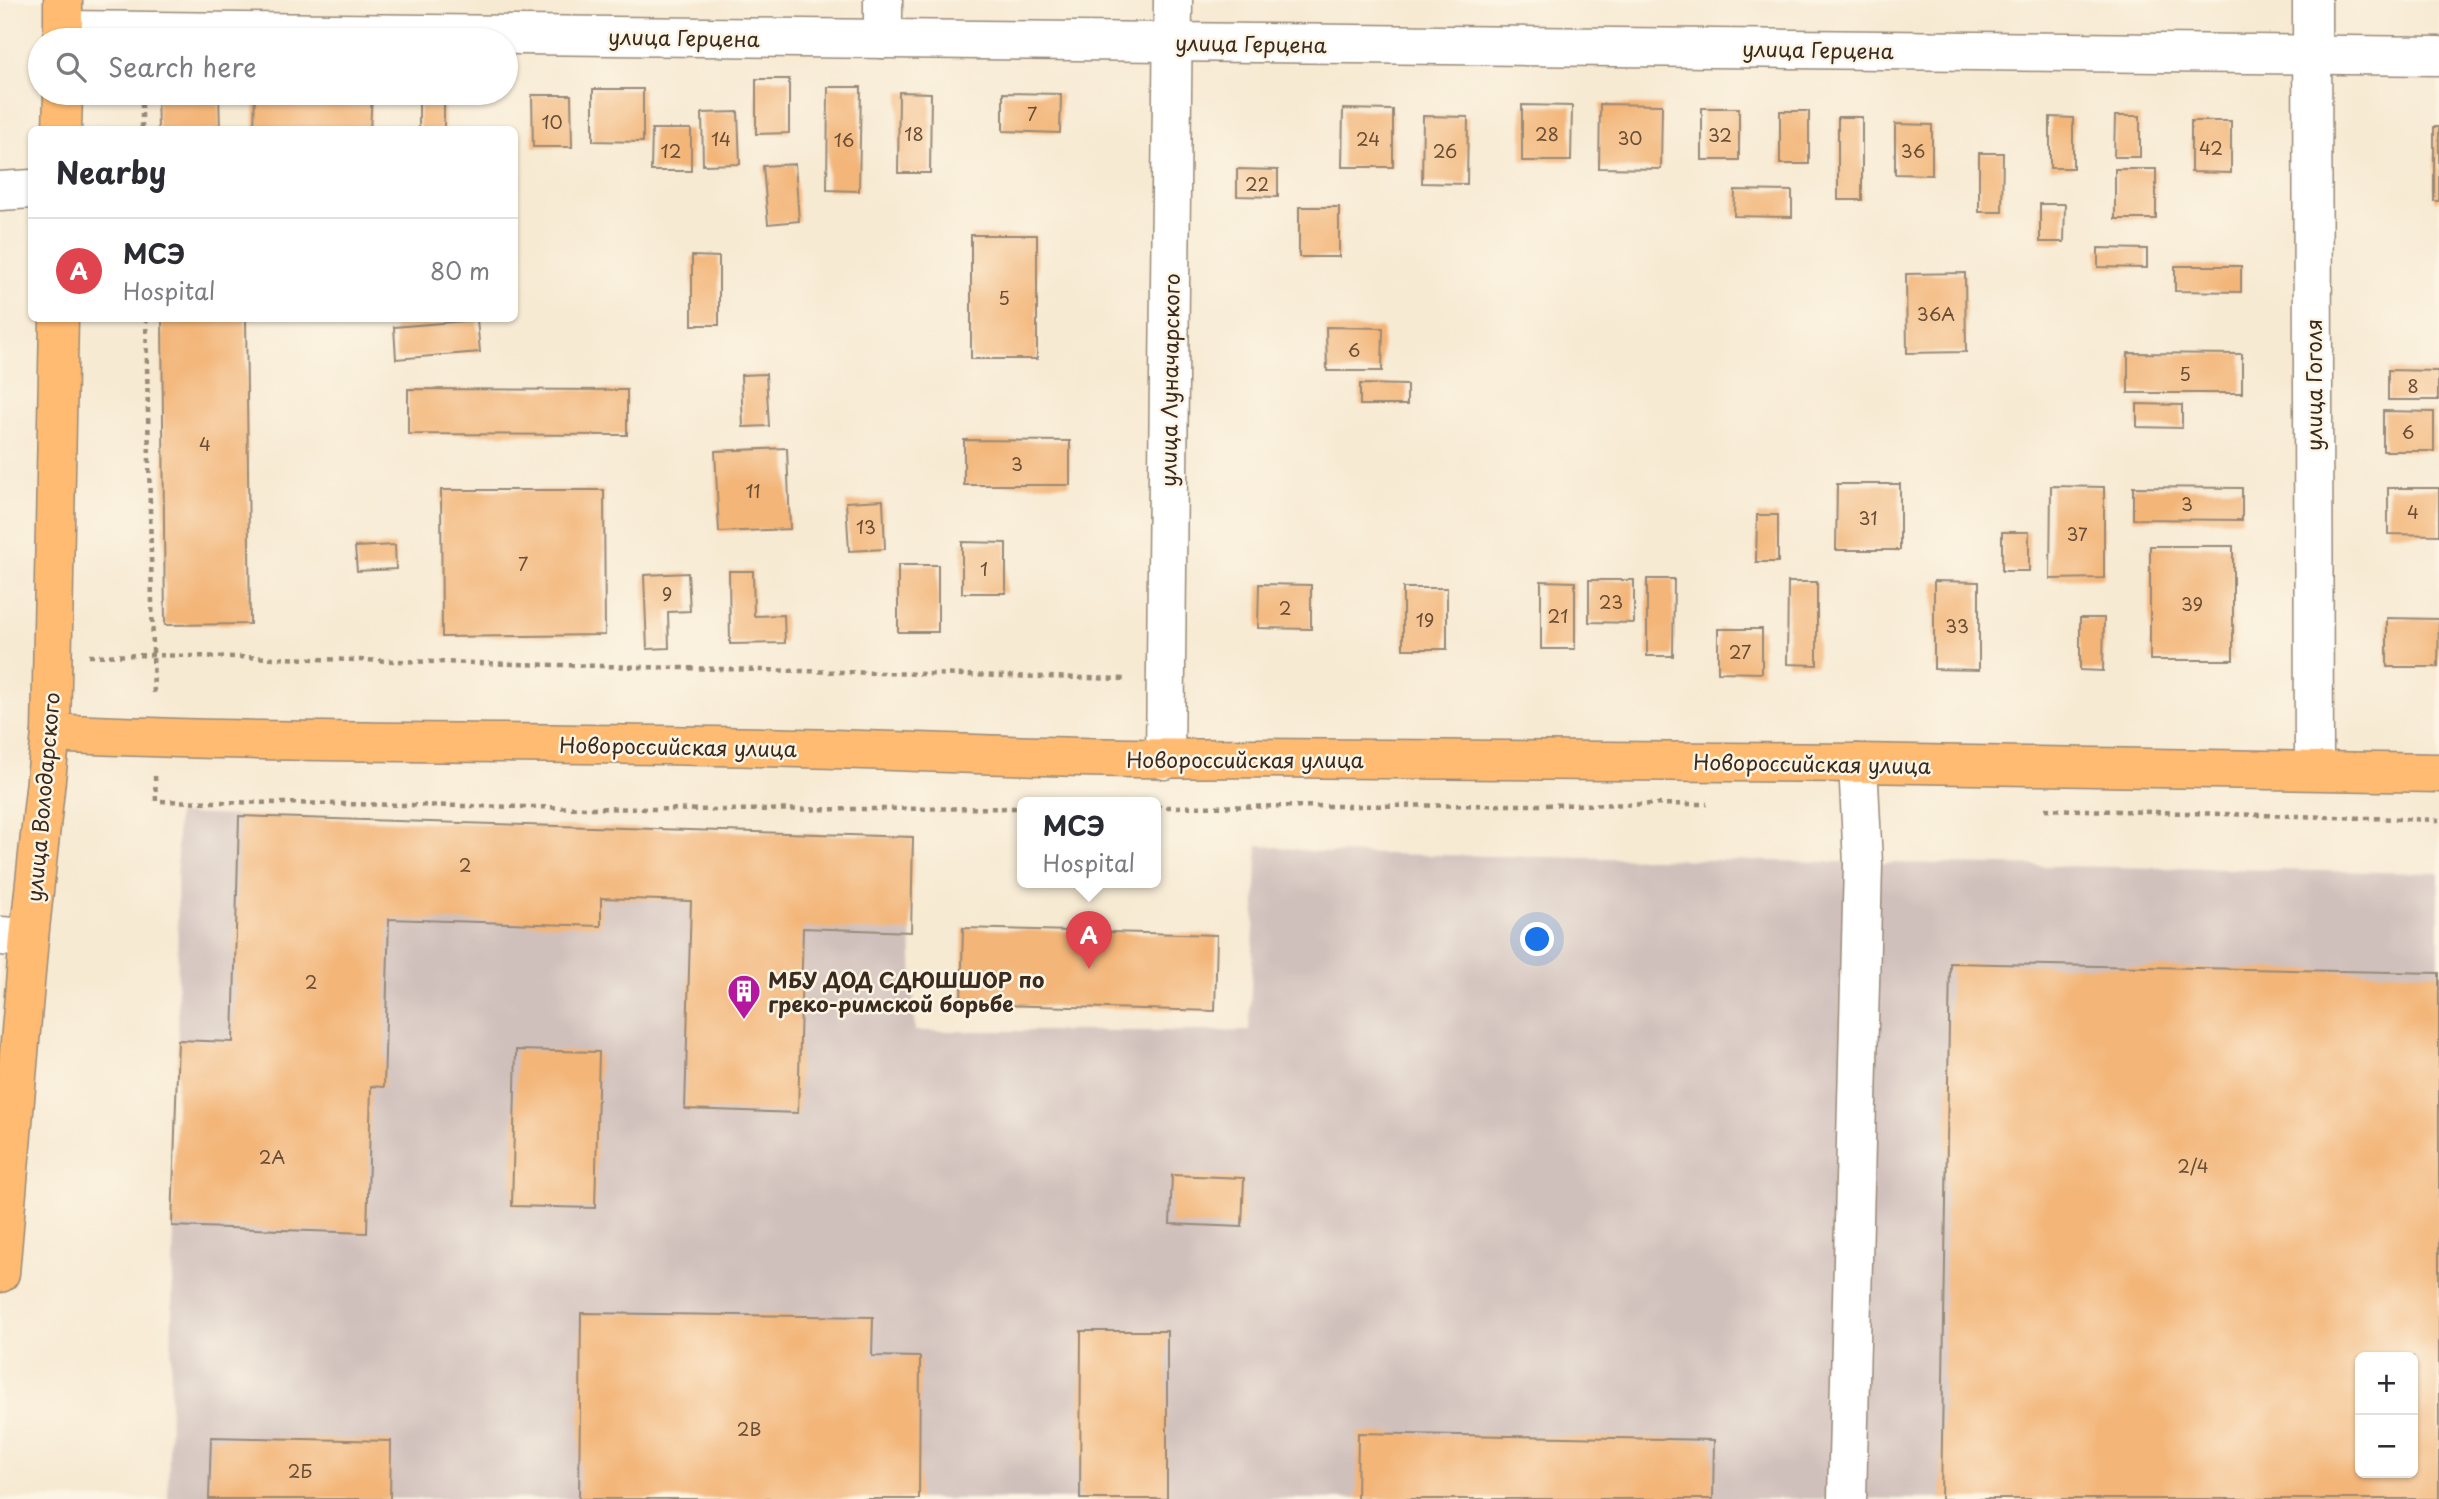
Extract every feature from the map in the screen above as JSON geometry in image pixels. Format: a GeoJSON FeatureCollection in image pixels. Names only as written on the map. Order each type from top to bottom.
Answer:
{"type":"FeatureCollection","features":[{"type":"Feature","properties":{"kind":"main road"},"geometry":{"type":"LineString","coordinates":[[62,126],[63,105]]}},
{"type":"Feature","properties":{"kind":"main road","name":"улица Володарского"},"geometry":{"type":"LineString","coordinates":[[0,1273],[15,937],[51,733],[59,322]]}},
{"type":"Feature","properties":{"kind":"main road","name":"Новороссийская улица"},"geometry":{"type":"LineString","coordinates":[[51,733],[155,738],[716,746],[1165,760],[1261,758],[1858,763],[2439,773]]}},
{"type":"Feature","properties":{"kind":"street"},"geometry":{"type":"LineString","coordinates":[[883,0],[883,39]]}},
{"type":"Feature","properties":{"kind":"street","name":"улица Луначарского"},"geometry":{"type":"LineString","coordinates":[[1165,760],[1173,0]]}},
{"type":"Feature","properties":{"kind":"street","name":"улица Гоголя"},"geometry":{"type":"LineString","coordinates":[[2312,0],[2314,770]]}},
{"type":"Feature","properties":{"kind":"street","name":"улица Герцена"},"geometry":{"type":"LineString","coordinates":[[63,23],[242,16],[883,39],[2439,55]]}},
{"type":"Feature","properties":{"kind":"street"},"geometry":{"type":"LineString","coordinates":[[0,191],[28,189]]}},
{"type":"Feature","properties":{"kind":"street"},"geometry":{"type":"LineString","coordinates":[[1847,1499],[1863,864],[1858,763]]}},
{"type":"Feature","properties":{"kind":"path"},"geometry":{"type":"LineString","coordinates":[[142,105],[142,126]]}},
{"type":"Feature","properties":{"kind":"path"},"geometry":{"type":"LineString","coordinates":[[52,657],[153,655],[1166,680]]}},
{"type":"Feature","properties":{"kind":"path"},"geometry":{"type":"LineString","coordinates":[[1161,807],[1708,804]]}},
{"type":"Feature","properties":{"kind":"path"},"geometry":{"type":"LineString","coordinates":[[2039,809],[2439,820]]}},
{"type":"Feature","properties":{"kind":"shaded area"},"geometry":{"type":"Polygon","coordinates":[[[177,814],[913,837],[911,932],[915,1031],[1249,1031],[1258,845],[1329,853],[2439,873],[2439,1499],[168,1499],[178,1040],[177,814]]]}},
{"type":"Feature","properties":{"kind":"building"},"geometry":{"type":"Polygon","coordinates":[[[756,79],[789,79],[789,133],[756,134],[756,79]]]}},
{"type":"Feature","properties":{"kind":"building"},"geometry":{"type":"Polygon","coordinates":[[[828,87],[861,87],[859,191],[827,190],[828,87]]]}},
{"type":"Feature","properties":{"kind":"building"},"geometry":{"type":"Polygon","coordinates":[[[593,89],[643,89],[643,142],[593,141],[593,89]]]}},
{"type":"Feature","properties":{"kind":"building"},"geometry":{"type":"Polygon","coordinates":[[[899,92],[931,93],[930,173],[898,173],[899,92]]]}},
{"type":"Feature","properties":{"kind":"building"},"geometry":{"type":"Polygon","coordinates":[[[1003,93],[1061,94],[1060,133],[1003,131],[1003,93]]]}},
{"type":"Feature","properties":{"kind":"building"},"geometry":{"type":"Polygon","coordinates":[[[532,95],[571,95],[572,147],[533,147],[532,95]]]}},
{"type":"Feature","properties":{"kind":"building"},"geometry":{"type":"Polygon","coordinates":[[[1600,104],[1662,105],[1661,169],[1599,168],[1600,104]]]}},
{"type":"Feature","properties":{"kind":"building"},"geometry":{"type":"Polygon","coordinates":[[[157,105],[219,105],[220,126],[158,126],[157,105]]]}},
{"type":"Feature","properties":{"kind":"building"},"geometry":{"type":"Polygon","coordinates":[[[255,105],[371,105],[370,126],[254,126],[255,105]]]}},
{"type":"Feature","properties":{"kind":"building"},"geometry":{"type":"Polygon","coordinates":[[[419,105],[444,105],[444,126],[419,126],[419,105]]]}},
{"type":"Feature","properties":{"kind":"building"},"geometry":{"type":"Polygon","coordinates":[[[1522,105],[1572,106],[1571,161],[1522,161],[1522,105]]]}},
{"type":"Feature","properties":{"kind":"building"},"geometry":{"type":"Polygon","coordinates":[[[1702,108],[1739,108],[1739,160],[1702,160],[1702,108]]]}},
{"type":"Feature","properties":{"kind":"building"},"geometry":{"type":"Polygon","coordinates":[[[1343,109],[1393,110],[1393,167],[1342,167],[1343,109]]]}},
{"type":"Feature","properties":{"kind":"building"},"geometry":{"type":"Polygon","coordinates":[[[1780,111],[1809,111],[1809,164],[1780,164],[1780,111]]]}},
{"type":"Feature","properties":{"kind":"building"},"geometry":{"type":"Polygon","coordinates":[[[738,112],[740,164],[703,165],[702,113],[738,112]]]}},
{"type":"Feature","properties":{"kind":"building"},"geometry":{"type":"Polygon","coordinates":[[[1423,116],[1468,117],[1467,184],[1422,183],[1423,116]]]}},
{"type":"Feature","properties":{"kind":"building"},"geometry":{"type":"Polygon","coordinates":[[[2115,116],[2140,116],[2140,157],[2114,157],[2115,116]]]}},
{"type":"Feature","properties":{"kind":"building"},"geometry":{"type":"Polygon","coordinates":[[[1838,117],[1862,117],[1862,200],[1838,200],[1838,117]]]}},
{"type":"Feature","properties":{"kind":"building"},"geometry":{"type":"Polygon","coordinates":[[[2050,117],[2073,118],[2073,168],[2050,168],[2050,117]]]}},
{"type":"Feature","properties":{"kind":"building"},"geometry":{"type":"Polygon","coordinates":[[[2191,121],[2231,121],[2231,173],[2191,172],[2191,121]]]}},
{"type":"Feature","properties":{"kind":"building"},"geometry":{"type":"Polygon","coordinates":[[[1895,124],[1932,125],[1932,175],[1895,174],[1895,124]]]}},
{"type":"Feature","properties":{"kind":"building"},"geometry":{"type":"Polygon","coordinates":[[[2434,127],[2439,127],[2439,201],[2434,201],[2434,127]]]}},
{"type":"Feature","properties":{"kind":"building"},"geometry":{"type":"Polygon","coordinates":[[[652,129],[691,129],[691,171],[651,171],[652,129]]]}},
{"type":"Feature","properties":{"kind":"building"},"geometry":{"type":"Polygon","coordinates":[[[1979,153],[2003,153],[2002,212],[1979,212],[1979,153]]]}},
{"type":"Feature","properties":{"kind":"building"},"geometry":{"type":"Polygon","coordinates":[[[795,164],[799,221],[768,224],[763,166],[795,164]]]}},
{"type":"Feature","properties":{"kind":"building"},"geometry":{"type":"Polygon","coordinates":[[[1237,169],[1278,170],[1278,197],[1237,196],[1237,169]]]}},
{"type":"Feature","properties":{"kind":"building"},"geometry":{"type":"Polygon","coordinates":[[[2115,169],[2156,169],[2156,219],[2115,219],[2115,169]]]}},
{"type":"Feature","properties":{"kind":"building"},"geometry":{"type":"Polygon","coordinates":[[[1735,190],[1792,191],[1792,217],[1734,216],[1735,190]]]}},
{"type":"Feature","properties":{"kind":"building"},"geometry":{"type":"Polygon","coordinates":[[[2040,204],[2065,204],[2064,242],[2040,242],[2040,204]]]}},
{"type":"Feature","properties":{"kind":"building"},"geometry":{"type":"Polygon","coordinates":[[[1299,207],[1339,207],[1339,257],[1299,257],[1299,207]]]}},
{"type":"Feature","properties":{"kind":"building"},"geometry":{"type":"Polygon","coordinates":[[[971,235],[1037,235],[1037,359],[971,359],[971,235]]]}},
{"type":"Feature","properties":{"kind":"building"},"geometry":{"type":"Polygon","coordinates":[[[2098,248],[2147,249],[2147,268],[2098,267],[2098,248]]]}},
{"type":"Feature","properties":{"kind":"building"},"geometry":{"type":"Polygon","coordinates":[[[692,256],[719,257],[719,325],[692,325],[692,256]]]}},
{"type":"Feature","properties":{"kind":"building"},"geometry":{"type":"Polygon","coordinates":[[[2175,266],[2241,266],[2241,292],[2175,291],[2175,266]]]}},
{"type":"Feature","properties":{"kind":"building"},"geometry":{"type":"Polygon","coordinates":[[[1965,273],[1966,352],[1907,353],[1906,274],[1965,273]]]}},
{"type":"Feature","properties":{"kind":"building"},"geometry":{"type":"Polygon","coordinates":[[[162,322],[246,322],[250,624],[165,625],[162,322]]]}},
{"type":"Feature","properties":{"kind":"building"},"geometry":{"type":"Polygon","coordinates":[[[477,322],[480,352],[396,359],[394,327],[477,322]]]}},
{"type":"Feature","properties":{"kind":"building"},"geometry":{"type":"Polygon","coordinates":[[[1326,327],[1383,328],[1382,371],[1327,371],[1326,327]]]}},
{"type":"Feature","properties":{"kind":"building"},"geometry":{"type":"Polygon","coordinates":[[[2128,353],[2242,354],[2242,393],[2128,393],[2128,353]]]}},
{"type":"Feature","properties":{"kind":"building"},"geometry":{"type":"Polygon","coordinates":[[[2388,370],[2438,371],[2438,400],[2388,400],[2388,370]]]}},
{"type":"Feature","properties":{"kind":"building"},"geometry":{"type":"Polygon","coordinates":[[[766,374],[769,426],[743,427],[741,375],[766,374]]]}},
{"type":"Feature","properties":{"kind":"building"},"geometry":{"type":"Polygon","coordinates":[[[1360,384],[1407,385],[1407,405],[1360,405],[1360,384]]]}},
{"type":"Feature","properties":{"kind":"building"},"geometry":{"type":"Polygon","coordinates":[[[408,389],[627,390],[627,435],[408,434],[408,389]]]}},
{"type":"Feature","properties":{"kind":"building"},"geometry":{"type":"Polygon","coordinates":[[[2137,404],[2182,405],[2182,428],[2137,427],[2137,404]]]}},
{"type":"Feature","properties":{"kind":"building"},"geometry":{"type":"Polygon","coordinates":[[[2383,411],[2434,412],[2434,451],[2383,451],[2383,411]]]}},
{"type":"Feature","properties":{"kind":"building"},"geometry":{"type":"Polygon","coordinates":[[[964,440],[1070,441],[1070,485],[964,485],[964,440]]]}},
{"type":"Feature","properties":{"kind":"building"},"geometry":{"type":"Polygon","coordinates":[[[787,448],[790,529],[719,532],[715,451],[787,448]]]}},
{"type":"Feature","properties":{"kind":"building"},"geometry":{"type":"Polygon","coordinates":[[[1837,484],[1900,484],[1900,550],[1836,550],[1837,484]]]}},
{"type":"Feature","properties":{"kind":"building"},"geometry":{"type":"Polygon","coordinates":[[[2051,486],[2104,487],[2104,578],[2050,579],[2051,486]]]}},
{"type":"Feature","properties":{"kind":"building"},"geometry":{"type":"Polygon","coordinates":[[[2133,487],[2242,488],[2242,520],[2133,519],[2133,487]]]}},
{"type":"Feature","properties":{"kind":"building"},"geometry":{"type":"Polygon","coordinates":[[[2388,488],[2439,488],[2439,535],[2388,534],[2388,488]]]}},
{"type":"Feature","properties":{"kind":"building"},"geometry":{"type":"Polygon","coordinates":[[[441,490],[604,490],[605,635],[442,637],[441,490]]]}},
{"type":"Feature","properties":{"kind":"building"},"geometry":{"type":"Polygon","coordinates":[[[883,500],[885,549],[849,551],[846,502],[883,500]]]}},
{"type":"Feature","properties":{"kind":"building"},"geometry":{"type":"Polygon","coordinates":[[[1757,515],[1778,515],[1778,562],[1756,562],[1757,515]]]}},
{"type":"Feature","properties":{"kind":"building"},"geometry":{"type":"Polygon","coordinates":[[[2002,532],[2029,532],[2029,571],[2002,571],[2002,532]]]}},
{"type":"Feature","properties":{"kind":"building"},"geometry":{"type":"Polygon","coordinates":[[[962,542],[1006,543],[1006,593],[962,593],[962,542]]]}},
{"type":"Feature","properties":{"kind":"building"},"geometry":{"type":"Polygon","coordinates":[[[395,545],[396,569],[357,571],[355,547],[395,545]]]}},
{"type":"Feature","properties":{"kind":"building"},"geometry":{"type":"Polygon","coordinates":[[[2150,546],[2233,546],[2233,660],[2150,660],[2150,546]]]}},
{"type":"Feature","properties":{"kind":"building"},"geometry":{"type":"Polygon","coordinates":[[[898,565],[938,565],[938,632],[898,632],[898,565]]]}},
{"type":"Feature","properties":{"kind":"building"},"geometry":{"type":"Polygon","coordinates":[[[729,571],[753,571],[754,616],[784,615],[785,643],[730,644],[729,571]]]}},
{"type":"Feature","properties":{"kind":"building"},"geometry":{"type":"Polygon","coordinates":[[[688,573],[690,611],[668,612],[669,648],[647,649],[644,575],[688,573]]]}},
{"type":"Feature","properties":{"kind":"building"},"geometry":{"type":"Polygon","coordinates":[[[1647,579],[1674,579],[1673,656],[1647,656],[1647,579]]]}},
{"type":"Feature","properties":{"kind":"building"},"geometry":{"type":"Polygon","coordinates":[[[1589,580],[1634,580],[1634,623],[1589,622],[1589,580]]]}},
{"type":"Feature","properties":{"kind":"building"},"geometry":{"type":"Polygon","coordinates":[[[1541,581],[1575,582],[1575,649],[1541,649],[1541,581]]]}},
{"type":"Feature","properties":{"kind":"building"},"geometry":{"type":"Polygon","coordinates":[[[1934,581],[1979,582],[1979,670],[1934,669],[1934,581]]]}},
{"type":"Feature","properties":{"kind":"building"},"geometry":{"type":"Polygon","coordinates":[[[1788,582],[1817,582],[1817,665],[1787,664],[1788,582]]]}},
{"type":"Feature","properties":{"kind":"building"},"geometry":{"type":"Polygon","coordinates":[[[1259,584],[1311,585],[1311,629],[1258,628],[1259,584]]]}},
{"type":"Feature","properties":{"kind":"building"},"geometry":{"type":"Polygon","coordinates":[[[1403,588],[1447,588],[1447,649],[1403,649],[1403,588]]]}},
{"type":"Feature","properties":{"kind":"building"},"geometry":{"type":"Polygon","coordinates":[[[2080,618],[2104,618],[2103,671],[2080,670],[2080,618]]]}},
{"type":"Feature","properties":{"kind":"building"},"geometry":{"type":"Polygon","coordinates":[[[2387,618],[2439,619],[2438,667],[2387,667],[2387,618]]]}},
{"type":"Feature","properties":{"kind":"building"},"geometry":{"type":"Polygon","coordinates":[[[1718,629],[1762,629],[1762,673],[1718,672],[1718,629]]]}},
{"type":"Feature","properties":{"kind":"building"},"geometry":{"type":"Polygon","coordinates":[[[239,816],[913,837],[911,932],[803,928],[798,1113],[685,1109],[691,901],[601,898],[601,926],[389,919],[384,1087],[371,1086],[367,1233],[172,1226],[178,1040],[233,1042],[239,816]]]}},
{"type":"Feature","properties":{"kind":"building"},"geometry":{"type":"Polygon","coordinates":[[[963,928],[1217,935],[1215,1011],[961,1004],[963,928]]]}},
{"type":"Feature","properties":{"kind":"building"},"geometry":{"type":"Polygon","coordinates":[[[1950,963],[2439,973],[2439,1499],[1941,1499],[1950,963]]]}},
{"type":"Feature","properties":{"kind":"building"},"geometry":{"type":"Polygon","coordinates":[[[516,1050],[599,1052],[595,1208],[512,1206],[516,1050]]]}},
{"type":"Feature","properties":{"kind":"building"},"geometry":{"type":"Polygon","coordinates":[[[1172,1175],[1244,1178],[1242,1227],[1170,1224],[1172,1175]]]}},
{"type":"Feature","properties":{"kind":"building"},"geometry":{"type":"Polygon","coordinates":[[[581,1313],[873,1317],[872,1356],[920,1357],[919,1499],[579,1499],[581,1313]]]}},
{"type":"Feature","properties":{"kind":"building"},"geometry":{"type":"Polygon","coordinates":[[[1081,1331],[1167,1331],[1167,1499],[1080,1499],[1081,1331]]]}},
{"type":"Feature","properties":{"kind":"building"},"geometry":{"type":"Polygon","coordinates":[[[1358,1433],[1714,1440],[1713,1499],[1357,1499],[1358,1433]]]}},
{"type":"Feature","properties":{"kind":"building"},"geometry":{"type":"Polygon","coordinates":[[[211,1437],[391,1441],[390,1499],[209,1499],[211,1437]]]}},
{"type":"Feature","properties":{"kind":"place","name":"МСЭ"},"geometry":{"type":"Point","coordinates":[1089,969]}},
{"type":"Feature","properties":{"kind":"place","name":"МБУ ДОД СДЮШШОР по греко-римской борьбе"},"geometry":{"type":"Point","coordinates":[744,1021]}}]}
